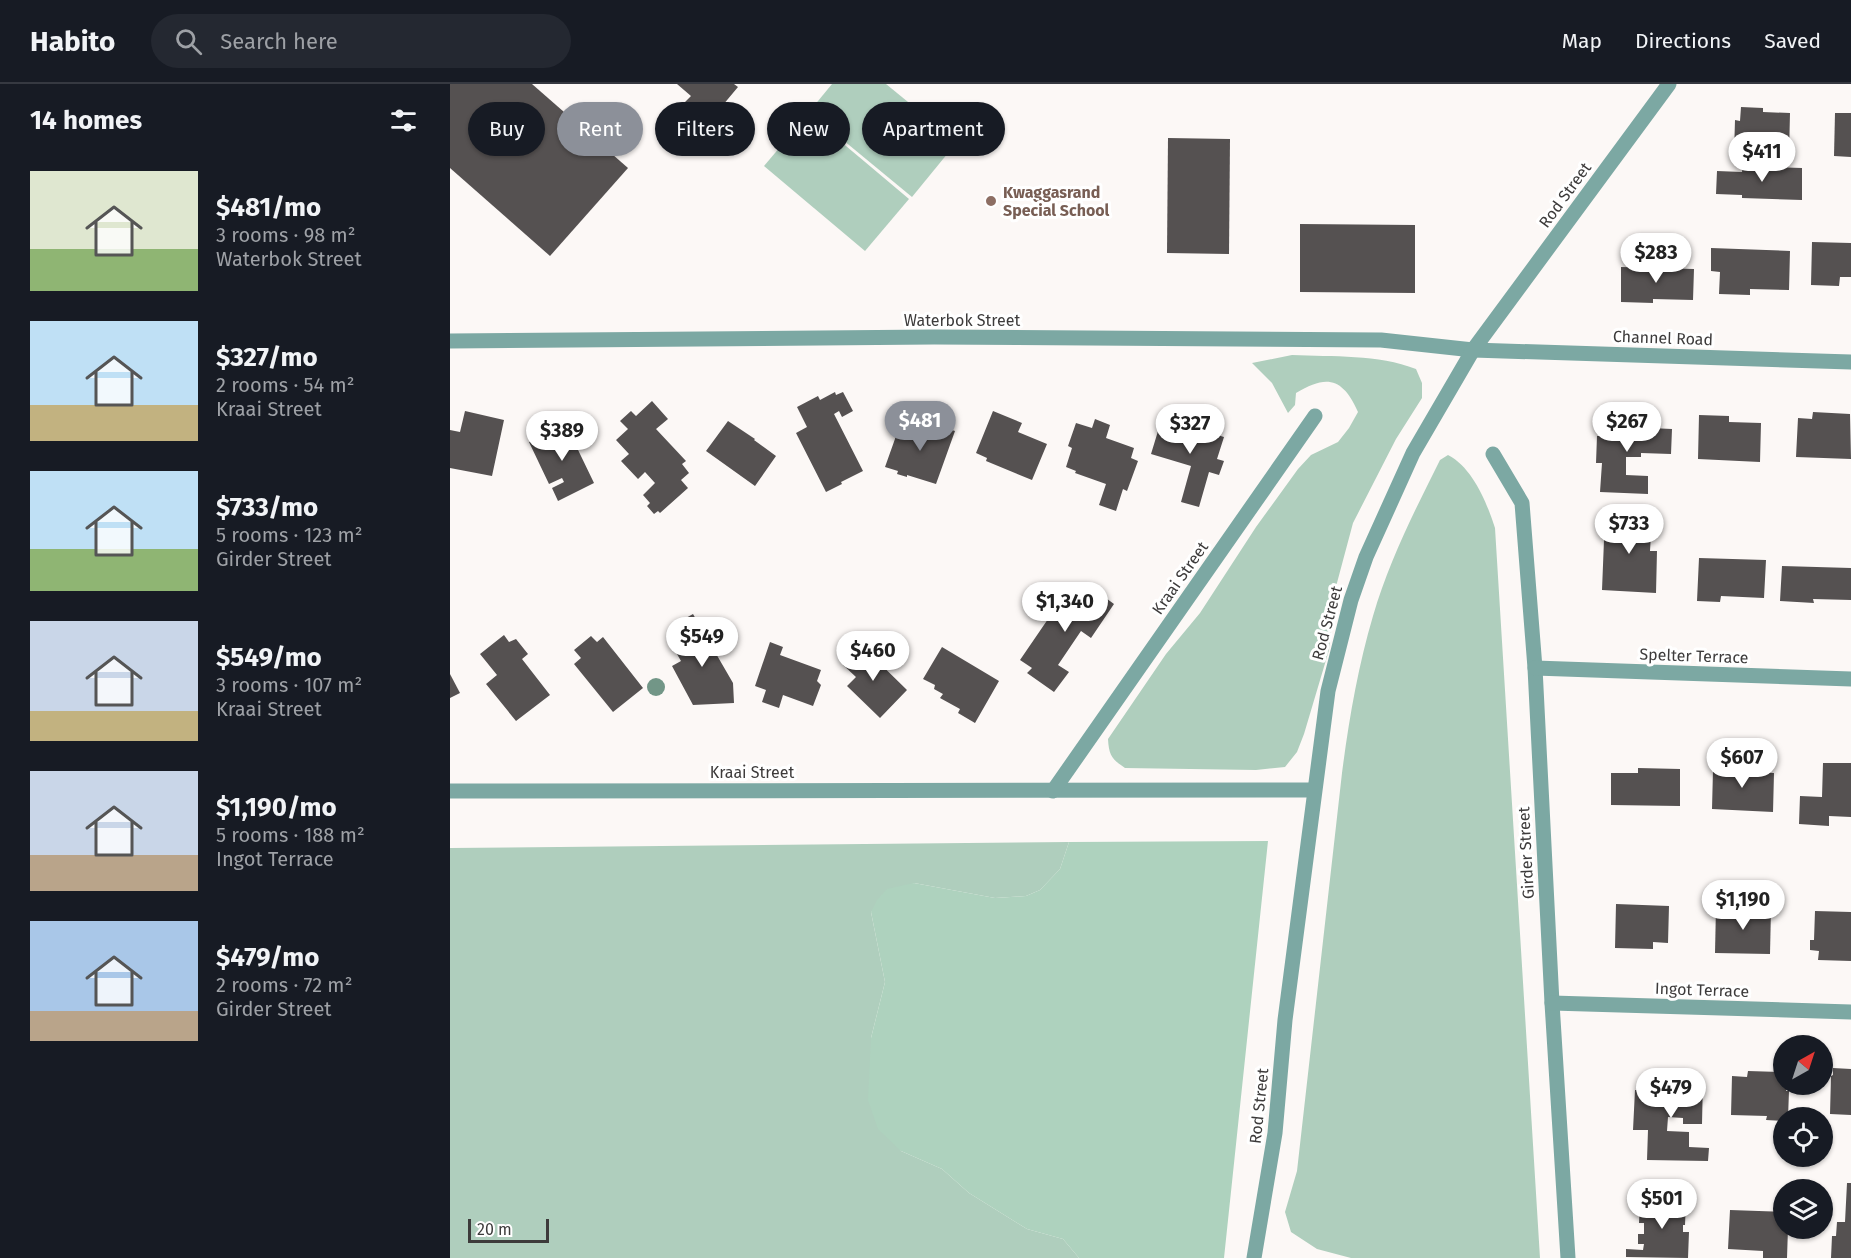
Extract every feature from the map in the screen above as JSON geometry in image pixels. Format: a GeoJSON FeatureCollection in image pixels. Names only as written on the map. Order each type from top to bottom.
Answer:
{"type":"FeatureCollection","features":[{"type":"Feature","properties":{"kind":"street","name":"Rod Street"},"geometry":{"type":"LineString","coordinates":[[1258,1257],[1275,1133],[1285,1020],[1313,790],[1330,681],[1341,631],[1366,557],[1413,453],[1473,350],[1669,84]]}},
{"type":"Feature","properties":{"kind":"street","name":"Waterbok Street"},"geometry":{"type":"LineString","coordinates":[[450,341],[934,337],[1370,340],[1473,350]]}},
{"type":"Feature","properties":{"kind":"street","name":"Channel Road"},"geometry":{"type":"LineString","coordinates":[[1473,350],[1851,362]]}},
{"type":"Feature","properties":{"kind":"street","name":"Kraai Street"},"geometry":{"type":"LineString","coordinates":[[1053,791],[1315,416]]}},
{"type":"Feature","properties":{"kind":"street","name":"Girder Street"},"geometry":{"type":"LineString","coordinates":[[1493,454],[1522,503],[1535,668],[1568,1258]]}},
{"type":"Feature","properties":{"kind":"street","name":"Spelter Terrace"},"geometry":{"type":"LineString","coordinates":[[1535,668],[1851,679]]}},
{"type":"Feature","properties":{"kind":"street","name":"Kraai Street"},"geometry":{"type":"LineString","coordinates":[[450,791],[1313,790]]}},
{"type":"Feature","properties":{"kind":"street","name":"Ingot Terrace"},"geometry":{"type":"LineString","coordinates":[[1552,1003],[1851,1012]]}},
{"type":"Feature","properties":{"kind":"green space"},"geometry":{"type":"Polygon","coordinates":[[[832,84],[886,84],[908,102],[862,102],[862,156],[850,146],[850,102],[817,102],[832,84]]]}},
{"type":"Feature","properties":{"kind":"green space"},"geometry":{"type":"Polygon","coordinates":[[[850,149],[909,199],[865,251],[764,166],[772,156],[850,156],[850,149]]]}},
{"type":"Feature","properties":{"kind":"green space"},"geometry":{"type":"Polygon","coordinates":[[[862,156],[946,156],[912,197],[862,156]]]}},
{"type":"Feature","properties":{"kind":"green space"},"geometry":{"type":"Polygon","coordinates":[[[1292,355],[1355,357],[1401,364],[1416,369],[1422,383],[1422,398],[1396,439],[1353,523],[1334,594],[1329,650],[1297,752],[1285,767],[1256,770],[1125,768],[1112,756],[1108,739],[1166,654],[1200,613],[1256,527],[1298,469],[1311,455],[1338,442],[1358,412],[1340,386],[1325,382],[1317,383],[1296,393],[1295,405],[1288,413],[1272,383],[1252,363],[1292,355]]]}},
{"type":"Feature","properties":{"kind":"green space"},"geometry":{"type":"Polygon","coordinates":[[[1448,455],[1465,468],[1472,477],[1488,508],[1495,528],[1540,1258],[1351,1258],[1317,1249],[1291,1232],[1285,1212],[1297,1171],[1342,773],[1358,674],[1379,596],[1395,556],[1440,460],[1448,455]]]}},
{"type":"Feature","properties":{"kind":"green space"},"geometry":{"type":"Polygon","coordinates":[[[1268,841],[1224,1258],[1079,1258],[1063,1239],[1027,1229],[969,1193],[942,1169],[901,1151],[878,1129],[868,1100],[871,1038],[885,982],[871,912],[877,900],[887,889],[914,883],[995,898],[1026,896],[1040,890],[1060,869],[1069,842],[1268,841]]]}},
{"type":"Feature","properties":{"kind":"green space"},"geometry":{"type":"Polygon","coordinates":[[[1069,842],[1060,869],[1040,890],[1026,896],[995,898],[914,883],[871,912],[885,982],[871,1038],[901,1151],[942,1169],[969,1193],[1027,1229],[1063,1239],[1079,1258],[450,1258],[450,848],[1069,842]]]}},
{"type":"Feature","properties":{"kind":"building"},"geometry":{"type":"Polygon","coordinates":[[[450,84],[532,84],[557,106],[557,156],[614,156],[628,168],[550,256],[450,168],[450,84]]]}},
{"type":"Feature","properties":{"kind":"building"},"geometry":{"type":"Polygon","coordinates":[[[677,84],[734,84],[738,87],[725,102],[685,102],[691,96],[677,84]]]}},
{"type":"Feature","properties":{"kind":"building"},"geometry":{"type":"Polygon","coordinates":[[[1741,107],[1763,108],[1763,112],[1790,113],[1789,155],[1734,154],[1735,120],[1740,121],[1741,107]]]}},
{"type":"Feature","properties":{"kind":"building"},"geometry":{"type":"Polygon","coordinates":[[[1835,113],[1851,113],[1851,157],[1834,156],[1835,113]]]}},
{"type":"Feature","properties":{"kind":"building"},"geometry":{"type":"Polygon","coordinates":[[[1168,138],[1230,139],[1229,254],[1167,253],[1168,138]]]}},
{"type":"Feature","properties":{"kind":"building"},"geometry":{"type":"Polygon","coordinates":[[[1743,166],[1802,168],[1802,200],[1742,198],[1742,195],[1716,194],[1717,171],[1742,172],[1743,166]]]}},
{"type":"Feature","properties":{"kind":"building"},"geometry":{"type":"Polygon","coordinates":[[[1300,224],[1415,225],[1415,293],[1300,292],[1300,224]]]}},
{"type":"Feature","properties":{"kind":"building"},"geometry":{"type":"Polygon","coordinates":[[[1812,242],[1851,243],[1851,277],[1840,277],[1839,286],[1811,285],[1812,242]]]}},
{"type":"Feature","properties":{"kind":"building"},"geometry":{"type":"Polygon","coordinates":[[[1711,248],[1790,251],[1789,290],[1750,289],[1750,295],[1719,294],[1720,272],[1711,271],[1711,248]]]}},
{"type":"Feature","properties":{"kind":"building"},"geometry":{"type":"Polygon","coordinates":[[[1621,267],[1694,269],[1693,300],[1653,299],[1653,303],[1621,302],[1621,267]]]}},
{"type":"Feature","properties":{"kind":"building"},"geometry":{"type":"Polygon","coordinates":[[[835,392],[836,395],[843,392],[853,411],[842,417],[839,411],[834,414],[863,471],[826,492],[796,433],[807,427],[797,407],[818,396],[820,400],[835,392]]]}},
{"type":"Feature","properties":{"kind":"building"},"geometry":{"type":"Polygon","coordinates":[[[652,401],[668,419],[656,429],[686,461],[682,464],[689,473],[681,480],[688,488],[660,513],[658,511],[654,514],[647,506],[650,503],[643,495],[655,483],[645,472],[638,479],[621,461],[629,454],[616,440],[628,429],[620,421],[631,411],[636,416],[652,401]]]}},
{"type":"Feature","properties":{"kind":"building"},"geometry":{"type":"Polygon","coordinates":[[[465,411],[504,420],[492,476],[450,468],[450,430],[460,432],[465,411]]]}},
{"type":"Feature","properties":{"kind":"building"},"geometry":{"type":"Polygon","coordinates":[[[993,411],[1022,423],[1018,432],[1047,444],[1032,480],[986,461],[987,458],[976,453],[993,411]]]}},
{"type":"Feature","properties":{"kind":"building"},"geometry":{"type":"Polygon","coordinates":[[[1813,412],[1850,414],[1851,459],[1796,457],[1798,418],[1812,419],[1813,412]]]}},
{"type":"Feature","properties":{"kind":"building"},"geometry":{"type":"Polygon","coordinates":[[[1603,415],[1628,416],[1628,427],[1672,429],[1671,454],[1641,453],[1641,457],[1626,457],[1626,475],[1648,476],[1648,494],[1600,492],[1602,463],[1596,463],[1597,436],[1602,436],[1603,415]]]}},
{"type":"Feature","properties":{"kind":"building"},"geometry":{"type":"Polygon","coordinates":[[[1699,415],[1729,416],[1729,422],[1761,423],[1760,462],[1698,459],[1699,415]]]}},
{"type":"Feature","properties":{"kind":"building"},"geometry":{"type":"Polygon","coordinates":[[[1162,418],[1224,437],[1217,459],[1224,461],[1219,475],[1209,472],[1199,507],[1181,502],[1191,466],[1151,454],[1162,418]]]}},
{"type":"Feature","properties":{"kind":"building"},"geometry":{"type":"Polygon","coordinates":[[[1095,419],[1110,425],[1106,438],[1134,448],[1131,458],[1138,461],[1127,491],[1123,489],[1116,511],[1099,505],[1106,484],[1075,473],[1076,471],[1066,467],[1072,448],[1068,446],[1076,423],[1092,428],[1095,419]]]}},
{"type":"Feature","properties":{"kind":"building"},"geometry":{"type":"Polygon","coordinates":[[[728,421],[776,456],[755,486],[706,451],[728,421]]]}},
{"type":"Feature","properties":{"kind":"building"},"geometry":{"type":"Polygon","coordinates":[[[901,422],[927,431],[930,423],[955,431],[936,484],[897,474],[898,471],[885,467],[901,422]]]}},
{"type":"Feature","properties":{"kind":"building"},"geometry":{"type":"Polygon","coordinates":[[[566,425],[594,483],[558,501],[552,488],[564,482],[562,478],[549,484],[529,442],[566,425]]]}},
{"type":"Feature","properties":{"kind":"building"},"geometry":{"type":"Polygon","coordinates":[[[1605,515],[1652,517],[1650,551],[1657,551],[1656,593],[1602,590],[1605,515]]]}},
{"type":"Feature","properties":{"kind":"building"},"geometry":{"type":"Polygon","coordinates":[[[1699,558],[1766,560],[1764,598],[1721,596],[1720,602],[1697,601],[1699,558]]]}},
{"type":"Feature","properties":{"kind":"building"},"geometry":{"type":"Polygon","coordinates":[[[1782,566],[1851,568],[1851,600],[1813,599],[1814,603],[1780,601],[1782,566]]]}},
{"type":"Feature","properties":{"kind":"building"},"geometry":{"type":"Polygon","coordinates":[[[1072,584],[1083,592],[1088,585],[1114,604],[1091,638],[1081,631],[1058,665],[1069,672],[1054,692],[1027,673],[1032,668],[1020,660],[1072,584]]]}},
{"type":"Feature","properties":{"kind":"building"},"geometry":{"type":"Polygon","coordinates":[[[693,614],[733,683],[734,703],[693,705],[672,666],[681,661],[677,654],[681,651],[677,643],[685,638],[677,623],[693,614]]]}},
{"type":"Feature","properties":{"kind":"building"},"geometry":{"type":"Polygon","coordinates":[[[504,635],[509,642],[516,639],[528,654],[522,659],[550,695],[516,721],[486,684],[497,675],[480,654],[504,635]]]}},
{"type":"Feature","properties":{"kind":"building"},"geometry":{"type":"Polygon","coordinates":[[[591,636],[597,642],[603,637],[643,688],[613,712],[574,664],[581,658],[574,650],[591,636]]]}},
{"type":"Feature","properties":{"kind":"building"},"geometry":{"type":"Polygon","coordinates":[[[770,642],[783,647],[780,655],[821,670],[817,681],[821,685],[813,706],[783,695],[779,708],[762,702],[766,690],[755,686],[770,642]]]}},
{"type":"Feature","properties":{"kind":"building"},"geometry":{"type":"Polygon","coordinates":[[[860,644],[907,690],[880,718],[847,686],[856,677],[842,664],[860,644]]]}},
{"type":"Feature","properties":{"kind":"building"},"geometry":{"type":"Polygon","coordinates":[[[942,647],[999,681],[975,723],[958,713],[960,709],[940,698],[943,694],[934,689],[935,685],[923,679],[942,647]]]}},
{"type":"Feature","properties":{"kind":"building"},"geometry":{"type":"Polygon","coordinates":[[[450,674],[460,693],[450,698],[450,674]]]}},
{"type":"Feature","properties":{"kind":"building"},"geometry":{"type":"Polygon","coordinates":[[[1823,763],[1851,763],[1851,817],[1829,816],[1829,826],[1799,824],[1800,796],[1822,797],[1823,763]]]}},
{"type":"Feature","properties":{"kind":"building"},"geometry":{"type":"Polygon","coordinates":[[[1715,764],[1744,765],[1743,772],[1774,773],[1773,812],[1712,809],[1715,764]]]}},
{"type":"Feature","properties":{"kind":"building"},"geometry":{"type":"Polygon","coordinates":[[[1638,768],[1680,769],[1680,806],[1611,805],[1611,773],[1638,773],[1638,768]]]}},
{"type":"Feature","properties":{"kind":"building"},"geometry":{"type":"Polygon","coordinates":[[[1616,904],[1669,906],[1668,943],[1653,942],[1653,949],[1615,948],[1616,904]]]}},
{"type":"Feature","properties":{"kind":"building"},"geometry":{"type":"Polygon","coordinates":[[[1716,907],[1771,909],[1770,954],[1715,953],[1716,907]]]}},
{"type":"Feature","properties":{"kind":"building"},"geometry":{"type":"Polygon","coordinates":[[[1815,911],[1851,912],[1851,961],[1818,960],[1819,951],[1810,950],[1810,940],[1814,940],[1815,911]]]}},
{"type":"Feature","properties":{"kind":"building"},"geometry":{"type":"Polygon","coordinates":[[[1833,1068],[1851,1069],[1851,1115],[1833,1114],[1833,1107],[1830,1107],[1833,1068]]]}},
{"type":"Feature","properties":{"kind":"building"},"geometry":{"type":"Polygon","coordinates":[[[1748,1071],[1773,1072],[1773,1095],[1789,1095],[1788,1107],[1773,1107],[1773,1120],[1766,1120],[1767,1116],[1731,1115],[1732,1076],[1747,1077],[1748,1071]]]}},
{"type":"Feature","properties":{"kind":"building"},"geometry":{"type":"Polygon","coordinates":[[[1662,1078],[1703,1079],[1702,1124],[1683,1124],[1683,1118],[1668,1117],[1667,1131],[1689,1132],[1689,1147],[1709,1148],[1708,1161],[1647,1160],[1648,1130],[1633,1130],[1635,1090],[1661,1091],[1662,1078]]]}},
{"type":"Feature","properties":{"kind":"building"},"geometry":{"type":"Polygon","coordinates":[[[1847,1183],[1851,1183],[1851,1258],[1831,1258],[1832,1239],[1836,1236],[1837,1222],[1845,1222],[1847,1183]]]}},
{"type":"Feature","properties":{"kind":"building"},"geometry":{"type":"Polygon","coordinates":[[[1640,1199],[1686,1200],[1683,1232],[1689,1232],[1688,1258],[1626,1257],[1626,1249],[1643,1250],[1644,1244],[1638,1244],[1638,1234],[1644,1234],[1644,1223],[1639,1223],[1640,1199]]]}},
{"type":"Feature","properties":{"kind":"building"},"geometry":{"type":"Polygon","coordinates":[[[1730,1210],[1773,1212],[1773,1239],[1788,1239],[1787,1258],[1763,1258],[1763,1251],[1728,1249],[1730,1210]]]}},
{"type":"Feature","properties":{"kind":"place","name":"Kwaggasrand Special School"},"geometry":{"type":"Point","coordinates":[991,201]}}]}
